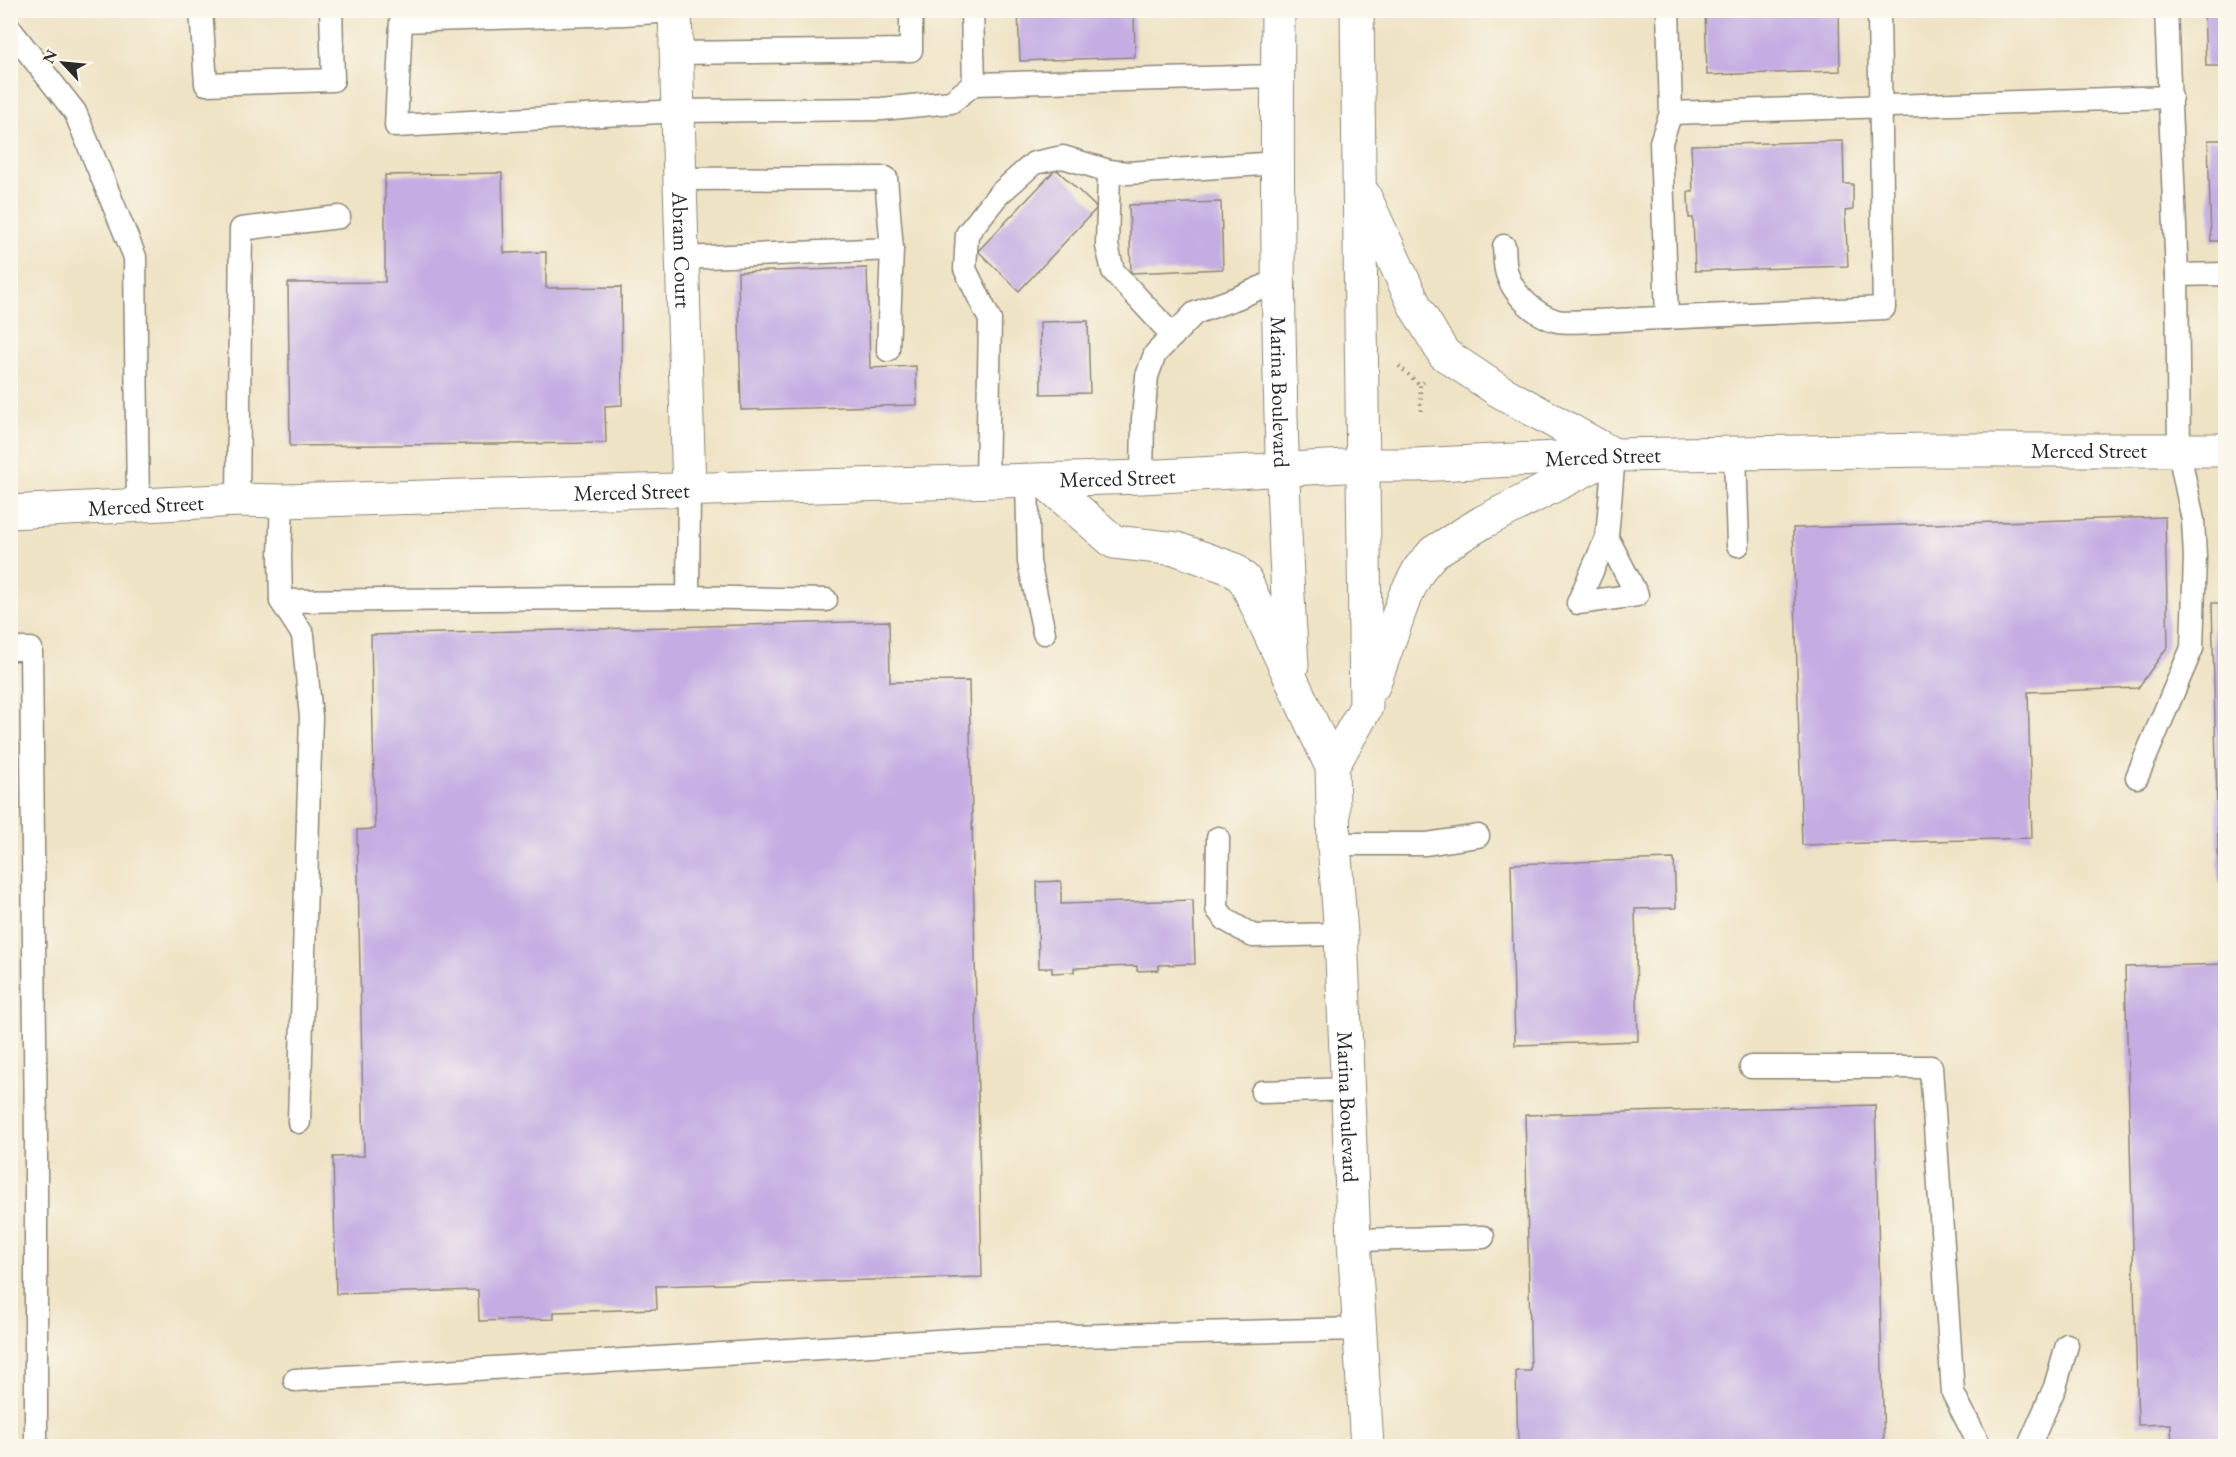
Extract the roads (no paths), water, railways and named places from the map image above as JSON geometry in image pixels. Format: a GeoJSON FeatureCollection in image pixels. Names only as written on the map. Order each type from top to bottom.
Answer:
{"type":"FeatureCollection","features":[{"type":"Feature","properties":{"kind":"main road","name":"Marina Boulevard"},"geometry":{"type":"LineString","coordinates":[[1278,10],[1278,364],[1285,546],[1294,685],[1332,767],[1354,1240],[1367,1446]]}},
{"type":"Feature","properties":{"kind":"main road"},"geometry":{"type":"LineString","coordinates":[[1357,10],[1366,707]]}},
{"type":"Feature","properties":{"kind":"main road","name":"Abram Court"},"geometry":{"type":"LineString","coordinates":[[675,11],[689,490]]}},
{"type":"Feature","properties":{"kind":"main road"},"geometry":{"type":"LineString","coordinates":[[1358,182],[1416,308],[1444,354],[1498,390],[1614,455]]}},
{"type":"Feature","properties":{"kind":"main road","name":"Merced Street"},"geometry":{"type":"LineString","coordinates":[[10,513],[238,500],[282,501],[1142,477],[1614,455],[1930,450],[2179,452],[2226,450]]}},
{"type":"Feature","properties":{"kind":"main road"},"geometry":{"type":"LineString","coordinates":[[1332,767],[1366,707],[1405,596],[1420,568],[1434,552],[1483,522],[1614,455]]}},
{"type":"Feature","properties":{"kind":"main road"},"geometry":{"type":"LineString","coordinates":[[1035,480],[1114,542],[1178,549],[1233,569],[1245,580],[1294,685]]}},
{"type":"Feature","properties":{"kind":"lane"},"geometry":{"type":"LineString","coordinates":[[201,10],[206,84],[333,80],[331,10]]}},
{"type":"Feature","properties":{"kind":"lane"},"geometry":{"type":"LineString","coordinates":[[676,53],[911,50],[911,10]]}},
{"type":"Feature","properties":{"kind":"lane"},"geometry":{"type":"LineString","coordinates":[[972,10],[974,84]]}},
{"type":"Feature","properties":{"kind":"lane"},"geometry":{"type":"LineString","coordinates":[[1667,318],[1661,142],[1671,113],[1668,10]]}},
{"type":"Feature","properties":{"kind":"lane"},"geometry":{"type":"LineString","coordinates":[[2137,777],[2192,648],[2195,557],[2193,520],[2179,452],[2177,275],[2166,10]]}},
{"type":"Feature","properties":{"kind":"lane"},"geometry":{"type":"LineString","coordinates":[[675,11],[401,21],[396,126],[678,111],[882,109],[951,102],[974,84],[1277,76]]}},
{"type":"Feature","properties":{"kind":"lane"},"geometry":{"type":"LineString","coordinates":[[1504,246],[1506,272],[1513,287],[1539,312],[1557,321],[1884,308],[1880,16]]}},
{"type":"Feature","properties":{"kind":"lane"},"geometry":{"type":"LineString","coordinates":[[10,29],[75,112],[135,257],[138,507]]}},
{"type":"Feature","properties":{"kind":"lane"},"geometry":{"type":"LineString","coordinates":[[1671,113],[2171,97]]}},
{"type":"Feature","properties":{"kind":"lane"},"geometry":{"type":"LineString","coordinates":[[987,481],[990,320],[965,269],[967,234],[998,195],[1034,163],[1063,157],[1110,171],[1128,173],[1278,163]]}},
{"type":"Feature","properties":{"kind":"lane"},"geometry":{"type":"LineString","coordinates":[[1110,171],[1107,246],[1113,272],[1173,336]]}},
{"type":"Feature","properties":{"kind":"lane"},"geometry":{"type":"LineString","coordinates":[[680,179],[886,178],[892,249],[888,350]]}},
{"type":"Feature","properties":{"kind":"lane"},"geometry":{"type":"LineString","coordinates":[[238,500],[241,229],[339,217]]}},
{"type":"Feature","properties":{"kind":"lane"},"geometry":{"type":"LineString","coordinates":[[682,258],[892,249]]}},
{"type":"Feature","properties":{"kind":"lane"},"geometry":{"type":"LineString","coordinates":[[2177,275],[2226,274]]}},
{"type":"Feature","properties":{"kind":"lane"},"geometry":{"type":"LineString","coordinates":[[1142,477],[1143,419],[1147,376],[1155,354],[1195,313],[1278,280]]}},
{"type":"Feature","properties":{"kind":"lane"},"geometry":{"type":"LineString","coordinates":[[1735,453],[1738,545]]}},
{"type":"Feature","properties":{"kind":"lane"},"geometry":{"type":"LineString","coordinates":[[1607,537],[1614,455]]}},
{"type":"Feature","properties":{"kind":"lane"},"geometry":{"type":"LineString","coordinates":[[1035,480],[1029,562],[1044,633]]}},
{"type":"Feature","properties":{"kind":"lane"},"geometry":{"type":"LineString","coordinates":[[688,597],[689,490]]}},
{"type":"Feature","properties":{"kind":"lane"},"geometry":{"type":"LineString","coordinates":[[282,501],[281,601],[303,635],[310,717],[299,1122]]}},
{"type":"Feature","properties":{"kind":"lane"},"geometry":{"type":"LineString","coordinates":[[281,601],[688,597],[826,600]]}},
{"type":"Feature","properties":{"kind":"lane"},"geometry":{"type":"LineString","coordinates":[[10,649],[31,649],[36,1140],[36,1446]]}},
{"type":"Feature","properties":{"kind":"lane"},"geometry":{"type":"LineString","coordinates":[[1334,844],[1426,844],[1478,836]]}},
{"type":"Feature","properties":{"kind":"lane"},"geometry":{"type":"LineString","coordinates":[[1218,838],[1217,909],[1226,920],[1253,936],[1341,934]]}},
{"type":"Feature","properties":{"kind":"lane"},"geometry":{"type":"LineString","coordinates":[[1751,1067],[1931,1067],[1953,1393],[1980,1446]]}},
{"type":"Feature","properties":{"kind":"lane"},"geometry":{"type":"LineString","coordinates":[[1262,1092],[1348,1089]]}},
{"type":"Feature","properties":{"kind":"lane"},"geometry":{"type":"LineString","coordinates":[[1354,1240],[1483,1237]]}},
{"type":"Feature","properties":{"kind":"lane"},"geometry":{"type":"LineString","coordinates":[[295,1380],[987,1338],[1360,1329]]}},
{"type":"Feature","properties":{"kind":"lane"},"geometry":{"type":"LineString","coordinates":[[2029,1446],[2055,1386],[2067,1345]]}}]}
